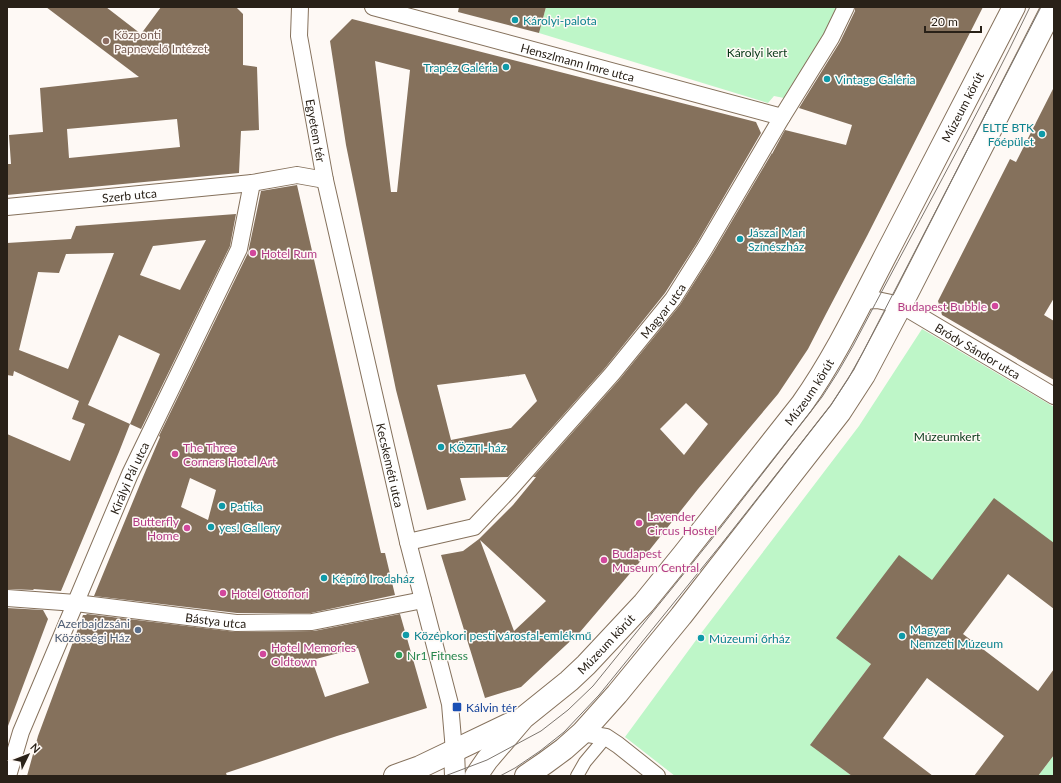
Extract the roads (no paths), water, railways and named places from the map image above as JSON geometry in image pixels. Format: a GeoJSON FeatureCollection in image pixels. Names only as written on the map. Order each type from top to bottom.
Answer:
{"type":"FeatureCollection","features":[{"type":"Feature","properties":{"kind":"main road","name":"Múzeum körút"},"geometry":{"type":"LineString","coordinates":[[523,718],[569,681],[586,665],[644,603],[802,404],[834,355],[863,301],[1014,7]]}},
{"type":"Feature","properties":{"kind":"main road"},"geometry":{"type":"LineString","coordinates":[[526,776],[582,734],[617,694],[676,623],[840,412],[864,375],[901,305],[1053,7]]}},
{"type":"Feature","properties":{"kind":"main road"},"geometry":{"type":"LineString","coordinates":[[395,776],[420,767],[523,718]]}},
{"type":"Feature","properties":{"kind":"main road"},"geometry":{"type":"LineString","coordinates":[[476,776],[487,760],[523,718]]}},
{"type":"Feature","properties":{"kind":"street","name":"Egyetem tér"},"geometry":{"type":"LineString","coordinates":[[252,183],[297,174],[325,180],[299,36],[300,7]]}},
{"type":"Feature","properties":{"kind":"street","name":"Henszlmann Imre utca"},"geometry":{"type":"LineString","coordinates":[[373,7],[782,117]]}},
{"type":"Feature","properties":{"kind":"street","name":"Magyar utca"},"geometry":{"type":"LineString","coordinates":[[408,542],[474,527],[510,489],[612,374],[672,299],[705,248],[782,117],[831,38],[846,7]]}},
{"type":"Feature","properties":{"kind":"street","name":"Kecskeméti utca"},"geometry":{"type":"LineString","coordinates":[[325,180],[408,542],[450,704],[454,751]]}},
{"type":"Feature","properties":{"kind":"street","name":"Szerb utca"},"geometry":{"type":"LineString","coordinates":[[7,207],[252,183]]}},
{"type":"Feature","properties":{"kind":"street","name":"Királyi Pál utca"},"geometry":{"type":"LineString","coordinates":[[8,776],[21,732],[130,474],[239,249],[252,183]]}},
{"type":"Feature","properties":{"kind":"street","name":"Bródy Sándor utca"},"geometry":{"type":"LineString","coordinates":[[863,301],[877,300],[901,305],[1054,396]]}},
{"type":"Feature","properties":{"kind":"street","name":"Bástya utca"},"geometry":{"type":"LineString","coordinates":[[7,598],[76,603],[236,623],[312,622],[423,600]]}},
{"type":"Feature","properties":{"kind":"street"},"geometry":{"type":"LineString","coordinates":[[582,734],[606,737],[657,776]]}},
{"type":"Feature","properties":{"kind":"street"},"geometry":{"type":"LineString","coordinates":[[577,776],[606,737]]}},
{"type":"Feature","properties":{"kind":"street"},"geometry":{"type":"LineString","coordinates":[[454,751],[455,776]]}},
{"type":"Feature","properties":{"kind":"tram line"},"geometry":{"type":"LineString","coordinates":[[445,776],[487,760],[541,731],[568,710],[593,686],[711,540],[822,397],[853,346],[965,135],[1030,7]]}},
{"type":"Feature","properties":{"kind":"tram line"},"geometry":{"type":"LineString","coordinates":[[500,776],[540,751],[564,732],[599,695],[719,547],[831,405],[863,352],[1041,7]]}},
{"type":"Feature","properties":{"kind":"place","name":"Károlyi-palota"},"geometry":{"type":"Point","coordinates":[515,20]}},
{"type":"Feature","properties":{"kind":"place","name":"Központi Papnevelő Intézet"},"geometry":{"type":"Point","coordinates":[106,41]}},
{"type":"Feature","properties":{"kind":"place","name":"Trapéz Galéria"},"geometry":{"type":"Point","coordinates":[506,67]}},
{"type":"Feature","properties":{"kind":"place","name":"Vintage Galéria"},"geometry":{"type":"Point","coordinates":[827,79]}},
{"type":"Feature","properties":{"kind":"place","name":"ELTE BTK Főépület"},"geometry":{"type":"Point","coordinates":[1042,134]}},
{"type":"Feature","properties":{"kind":"place","name":"Jászai Mari Színészház"},"geometry":{"type":"Point","coordinates":[740,239]}},
{"type":"Feature","properties":{"kind":"place","name":"Hotel Rum"},"geometry":{"type":"Point","coordinates":[253,253]}},
{"type":"Feature","properties":{"kind":"place","name":"Budapest Bubble"},"geometry":{"type":"Point","coordinates":[995,306]}},
{"type":"Feature","properties":{"kind":"place","name":"KÖZTI-ház"},"geometry":{"type":"Point","coordinates":[441,447]}},
{"type":"Feature","properties":{"kind":"place","name":"The Three Corners Hotel Art"},"geometry":{"type":"Point","coordinates":[175,454]}},
{"type":"Feature","properties":{"kind":"place","name":"Patika"},"geometry":{"type":"Point","coordinates":[222,506]}},
{"type":"Feature","properties":{"kind":"place","name":"Lavender Circus Hostel"},"geometry":{"type":"Point","coordinates":[639,523]}},
{"type":"Feature","properties":{"kind":"place","name":"yes! Gallery"},"geometry":{"type":"Point","coordinates":[211,527]}},
{"type":"Feature","properties":{"kind":"place","name":"Butterfly Home"},"geometry":{"type":"Point","coordinates":[187,528]}},
{"type":"Feature","properties":{"kind":"place","name":"Budapest Museum Central"},"geometry":{"type":"Point","coordinates":[604,560]}},
{"type":"Feature","properties":{"kind":"place","name":"Képíró Irodaház"},"geometry":{"type":"Point","coordinates":[324,578]}},
{"type":"Feature","properties":{"kind":"place","name":"Hotel Ottofiori"},"geometry":{"type":"Point","coordinates":[223,593]}},
{"type":"Feature","properties":{"kind":"place","name":"Azerbajdzsáni Közösségi Ház"},"geometry":{"type":"Point","coordinates":[138,630]}},
{"type":"Feature","properties":{"kind":"place","name":"Középkori pesti városfal-emlékmű"},"geometry":{"type":"Point","coordinates":[406,635]}},
{"type":"Feature","properties":{"kind":"place","name":"Magyar Nemzeti Múzeum"},"geometry":{"type":"Point","coordinates":[902,636]}},
{"type":"Feature","properties":{"kind":"place","name":"Múzeumi őrház"},"geometry":{"type":"Point","coordinates":[701,638]}},
{"type":"Feature","properties":{"kind":"place","name":"Hotel Memories Oldtown"},"geometry":{"type":"Point","coordinates":[263,654]}},
{"type":"Feature","properties":{"kind":"place","name":"Nr1 Fitness"},"geometry":{"type":"Point","coordinates":[399,655]}},
{"type":"Feature","properties":{"kind":"place","name":"Kálvin tér"},"geometry":{"type":"Point","coordinates":[457,707]}},
{"type":"Feature","properties":{"kind":"park label","name":"Károlyi kert"},"geometry":{"type":"Point","coordinates":[757,52]}},
{"type":"Feature","properties":{"kind":"park label","name":"Múzeumkert"},"geometry":{"type":"Point","coordinates":[947,436]}}]}
